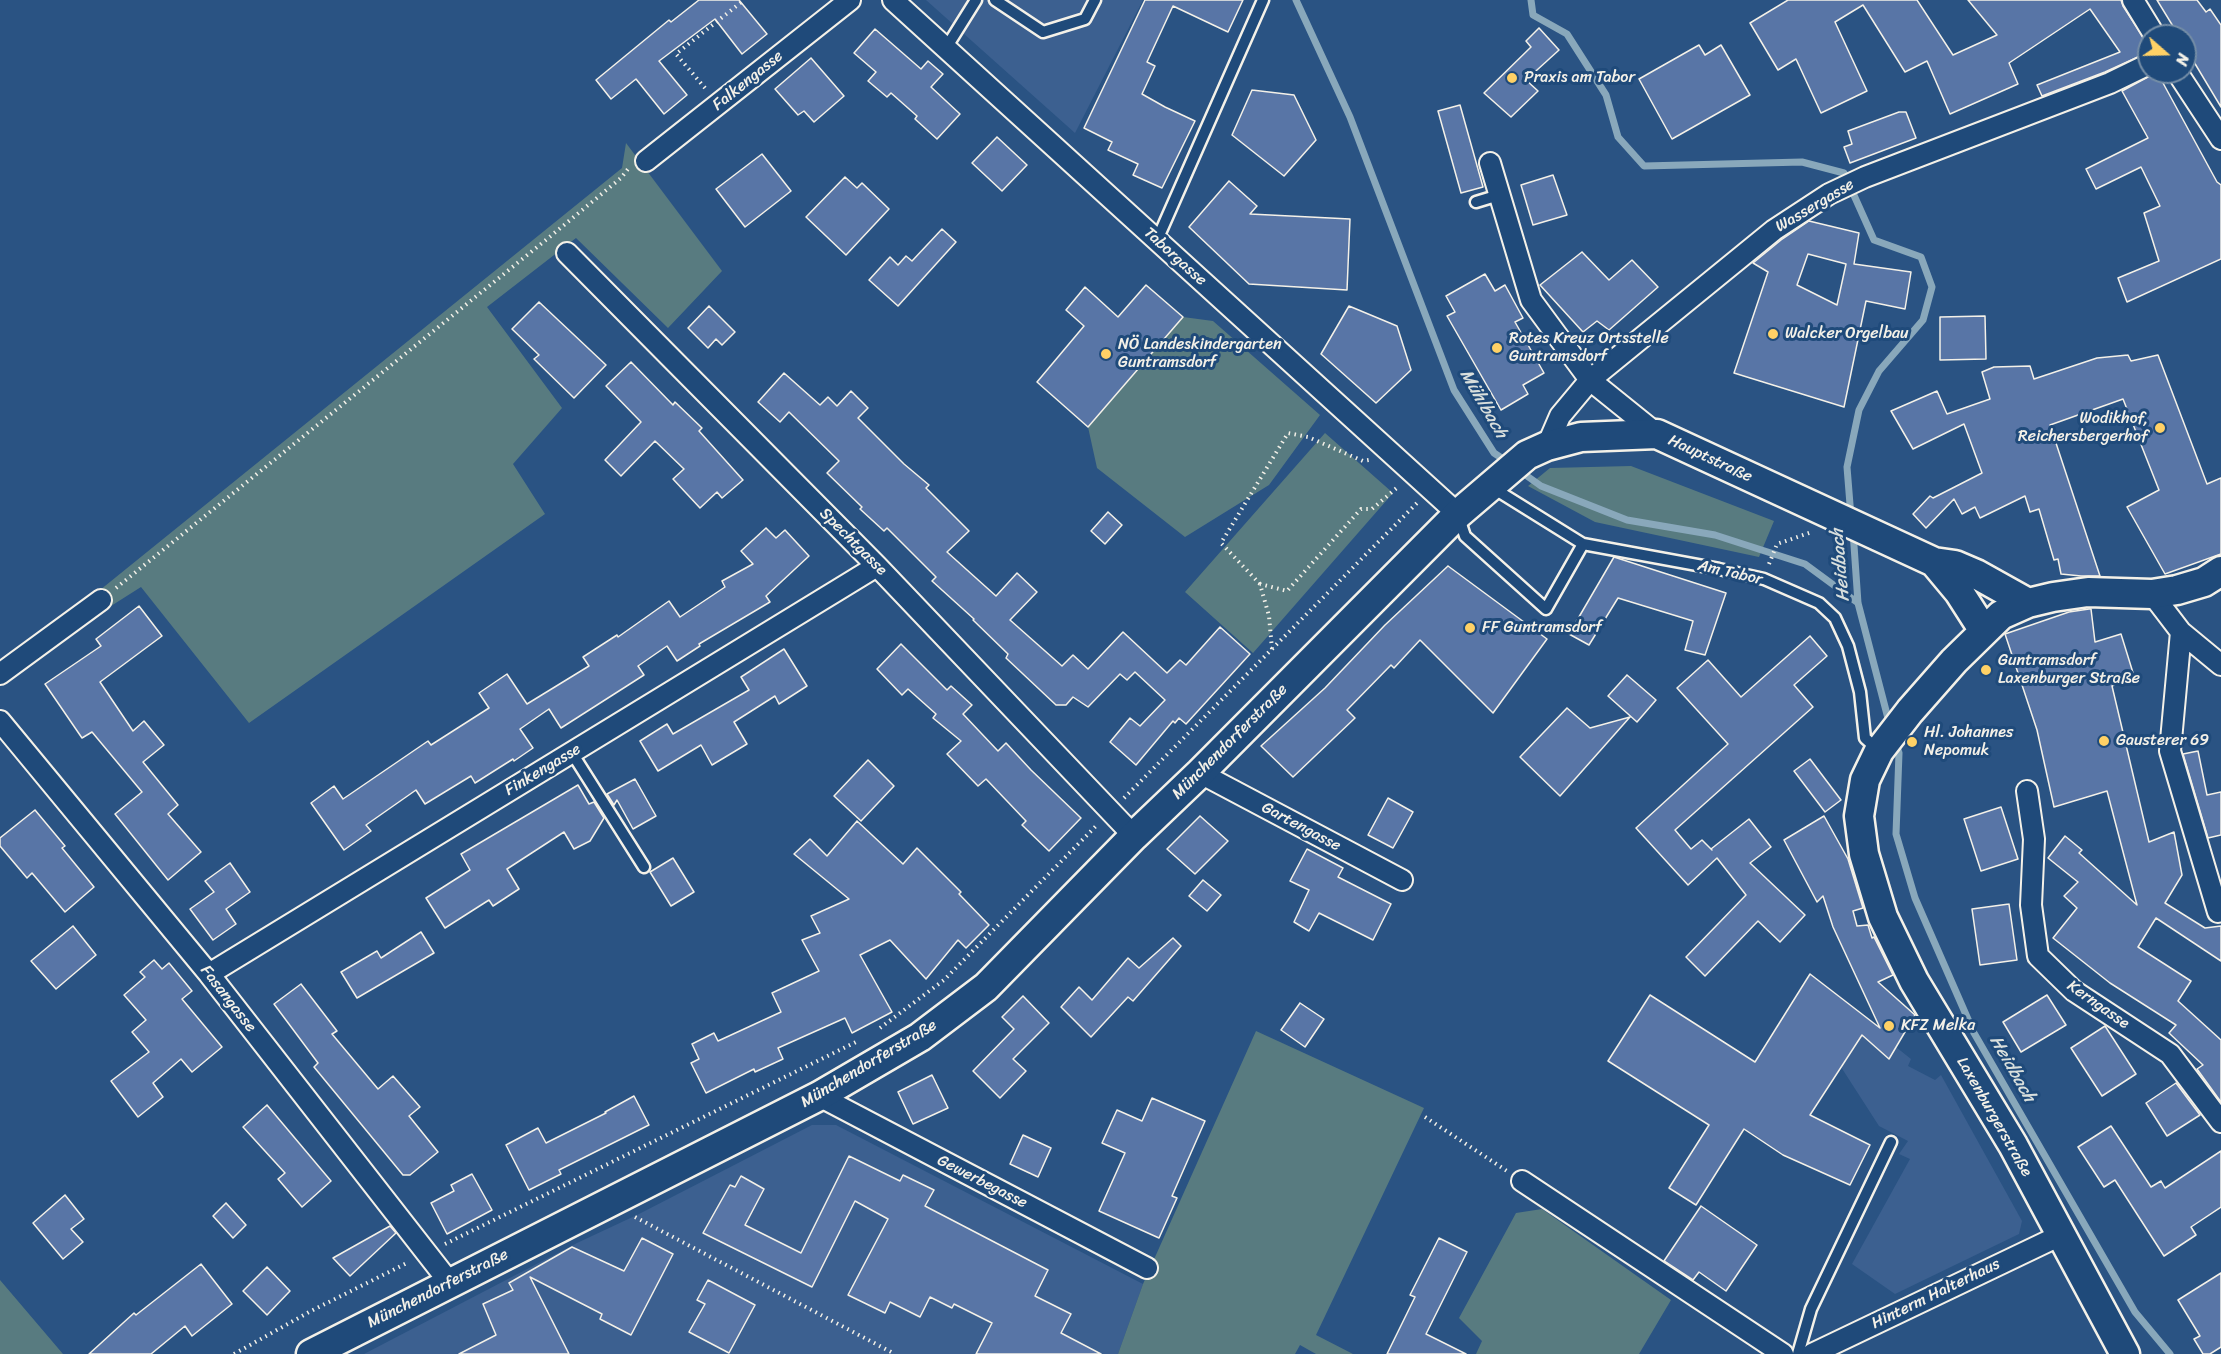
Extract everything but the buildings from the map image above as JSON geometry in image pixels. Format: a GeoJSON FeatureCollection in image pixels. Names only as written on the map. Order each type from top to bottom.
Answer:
{"type":"FeatureCollection","features":[{"type":"Feature","properties":{"kind":"street","name":"Falkengasse"},"geometry":{"type":"LineString","coordinates":[[651,158],[850,0]]}},
{"type":"Feature","properties":{"kind":"street","name":"Taborgasse"},"geometry":{"type":"LineString","coordinates":[[893,0],[1458,514]]}},
{"type":"Feature","properties":{"kind":"street"},"geometry":{"type":"LineString","coordinates":[[2133,0],[2148,24]]}},
{"type":"Feature","properties":{"kind":"street","name":"Wassergasse"},"geometry":{"type":"LineString","coordinates":[[1537,451],[1560,416],[1590,380],[1774,230],[1829,194],[1865,177],[2110,83],[2137,70]]}},
{"type":"Feature","properties":{"kind":"street"},"geometry":{"type":"LineString","coordinates":[[2185,84],[2221,139]]}},
{"type":"Feature","properties":{"kind":"street"},"geometry":{"type":"LineString","coordinates":[[1490,164],[1531,300],[1590,380],[1657,435]]}},
{"type":"Feature","properties":{"kind":"street","name":"Spechtgasse"},"geometry":{"type":"LineString","coordinates":[[567,253],[878,566],[1134,836]]}},
{"type":"Feature","properties":{"kind":"street","name":"Hauptstraße"},"geometry":{"type":"LineString","coordinates":[[1458,514],[1495,481],[1537,451],[1581,437],[1657,435],[1934,561],[1955,565],[2028,603]]}},
{"type":"Feature","properties":{"kind":"street","name":"Münchendorferstraße"},"geometry":{"type":"LineString","coordinates":[[311,1354],[819,1096],[920,1037],[986,987],[1134,836],[1200,773],[1458,514]]}},
{"type":"Feature","properties":{"kind":"street","name":"Hauptstraße"},"geometry":{"type":"LineString","coordinates":[[1934,561],[1959,592],[1984,631]]}},
{"type":"Feature","properties":{"kind":"street","name":"Finkengasse"},"geometry":{"type":"LineString","coordinates":[[208,974],[878,566]]}},
{"type":"Feature","properties":{"kind":"street"},"geometry":{"type":"LineString","coordinates":[[2152,594],[2178,591],[2204,582],[2221,571]]}},
{"type":"Feature","properties":{"kind":"street","name":"Laxenburgerstraße"},"geometry":{"type":"LineString","coordinates":[[2125,1354],[2013,1146],[1914,981],[1883,917],[1864,854],[1859,816],[1865,780],[1879,751],[1910,711],[2001,615],[2028,603],[2088,592],[2152,594]]}},
{"type":"Feature","properties":{"kind":"street"},"geometry":{"type":"LineString","coordinates":[[2152,594],[2181,632],[2221,664]]}},
{"type":"Feature","properties":{"kind":"street"},"geometry":{"type":"LineString","coordinates":[[0,674],[101,600]]}},
{"type":"Feature","properties":{"kind":"street"},"geometry":{"type":"LineString","coordinates":[[2181,632],[2170,751],[2218,912]]}},
{"type":"Feature","properties":{"kind":"street","name":"Fasangasse"},"geometry":{"type":"LineString","coordinates":[[0,721],[208,974],[450,1283]]}},
{"type":"Feature","properties":{"kind":"street","name":"Gartengasse"},"geometry":{"type":"LineString","coordinates":[[1200,773],[1402,880]]}},
{"type":"Feature","properties":{"kind":"street","name":"Kerngasse"},"geometry":{"type":"LineString","coordinates":[[2027,791],[2034,839],[2031,905],[2038,956],[2074,991],[2170,1054],[2221,1122]]}},
{"type":"Feature","properties":{"kind":"street","name":"Gewerbegasse"},"geometry":{"type":"LineString","coordinates":[[819,1096],[1147,1268]]}},
{"type":"Feature","properties":{"kind":"street"},"geometry":{"type":"LineString","coordinates":[[1522,1181],[1783,1354]]}},
{"type":"Feature","properties":{"kind":"street","name":"Hinterm Halterhaus"},"geometry":{"type":"LineString","coordinates":[[1812,1354],[2061,1235]]}},
{"type":"Feature","properties":{"kind":"lane"},"geometry":{"type":"LineString","coordinates":[[946,48],[976,0]]}},
{"type":"Feature","properties":{"kind":"lane"},"geometry":{"type":"LineString","coordinates":[[995,0],[1043,32],[1084,18],[1095,0]]}},
{"type":"Feature","properties":{"kind":"lane"},"geometry":{"type":"LineString","coordinates":[[1157,240],[1263,0]]}},
{"type":"Feature","properties":{"kind":"lane"},"geometry":{"type":"LineString","coordinates":[[1476,202],[1499,195]]}},
{"type":"Feature","properties":{"kind":"lane","name":"Am Tabor"},"geometry":{"type":"LineString","coordinates":[[1495,481],[1582,544],[1764,579],[1819,603],[1835,618],[1848,646],[1860,692],[1866,738],[1879,751]]}},
{"type":"Feature","properties":{"kind":"lane"},"geometry":{"type":"LineString","coordinates":[[1458,514],[1465,536],[1546,609],[1582,544]]}},
{"type":"Feature","properties":{"kind":"lane"},"geometry":{"type":"LineString","coordinates":[[572,753],[644,867]]}},
{"type":"Feature","properties":{"kind":"lane"},"geometry":{"type":"LineString","coordinates":[[1798,1354],[1811,1310],[1891,1142]]}},
{"type":"Feature","properties":{"kind":"path"},"geometry":{"type":"LineString","coordinates":[[719,105],[676,54],[744,0]]}},
{"type":"Feature","properties":{"kind":"path"},"geometry":{"type":"LineString","coordinates":[[101,600],[595,200],[621,178],[640,153],[651,158]]}},
{"type":"Feature","properties":{"kind":"path"},"geometry":{"type":"LineString","coordinates":[[1272,649],[1269,616],[1260,584],[1221,543],[1288,433],[1308,437],[1363,461],[1394,456]]}},
{"type":"Feature","properties":{"kind":"path"},"geometry":{"type":"LineString","coordinates":[[1260,584],[1287,591],[1360,509],[1372,509],[1397,489],[1408,469]]}},
{"type":"Feature","properties":{"kind":"path"},"geometry":{"type":"LineString","coordinates":[[872,1035],[944,980],[1431,490]]}},
{"type":"Feature","properties":{"kind":"path"},"geometry":{"type":"LineString","coordinates":[[1770,560],[1777,544],[1823,529],[1835,516]]}},
{"type":"Feature","properties":{"kind":"path"},"geometry":{"type":"LineString","coordinates":[[234,1354],[311,1311],[861,1040]]}},
{"type":"Feature","properties":{"kind":"path"},"geometry":{"type":"LineString","coordinates":[[1425,1117],[1522,1181]]}},
{"type":"Feature","properties":{"kind":"path"},"geometry":{"type":"LineString","coordinates":[[607,1203],[895,1354]]}},
{"type":"Feature","properties":{"kind":"shaded area"},"geometry":{"type":"Polygon","coordinates":[[[926,0],[1143,0],[1075,133],[926,0]]]}},
{"type":"Feature","properties":{"kind":"shaded area"},"geometry":{"type":"Polygon","coordinates":[[[1862,1035],[1889,1059],[1896,1047],[1911,1059],[1908,1066],[1935,1080],[1941,1075],[2022,1221],[2019,1234],[1895,1294],[1852,1264],[1910,1159],[1899,1154],[1908,1141],[1879,1126],[1841,1067],[1862,1035]]]}},
{"type":"Feature","properties":{"kind":"shaded area"},"geometry":{"type":"Polygon","coordinates":[[[812,1125],[836,1125],[1143,1284],[1118,1354],[364,1354],[577,1243],[639,1214],[812,1125]]]}},
{"type":"Feature","properties":{"kind":"green space"},"geometry":{"type":"Polygon","coordinates":[[[626,143],[722,271],[668,328],[576,238],[487,307],[562,408],[513,464],[545,514],[249,723],[141,587],[111,606],[100,590],[622,168],[626,143]]]}},
{"type":"Feature","properties":{"kind":"green space"},"geometry":{"type":"Polygon","coordinates":[[[1183,317],[1213,321],[1320,415],[1269,485],[1185,537],[1097,468],[1088,427],[1183,317]]]}},
{"type":"Feature","properties":{"kind":"green space"},"geometry":{"type":"Polygon","coordinates":[[[1325,433],[1393,493],[1253,653],[1185,592],[1325,433]]]}},
{"type":"Feature","properties":{"kind":"green space"},"geometry":{"type":"Polygon","coordinates":[[[1631,466],[1774,521],[1759,557],[1595,522],[1528,486],[1550,468],[1631,466]]]}},
{"type":"Feature","properties":{"kind":"green space"},"geometry":{"type":"Polygon","coordinates":[[[1256,1031],[1424,1108],[1316,1335],[1353,1354],[1316,1354],[1300,1345],[1295,1354],[1118,1354],[1143,1284],[1256,1031]]]}},
{"type":"Feature","properties":{"kind":"green space"},"geometry":{"type":"Polygon","coordinates":[[[1542,1209],[1671,1300],[1639,1354],[1476,1354],[1482,1341],[1459,1318],[1516,1213],[1542,1209]]]}},
{"type":"Feature","properties":{"kind":"green space"},"geometry":{"type":"Polygon","coordinates":[[[0,1280],[63,1354],[0,1354],[0,1280]]]}},
{"type":"Feature","properties":{"kind":"waterway","name":"Mühlbach"},"geometry":{"type":"LineString","coordinates":[[1296,0],[1350,117],[1454,390],[1494,453],[1509,463]]}},
{"type":"Feature","properties":{"kind":"waterway","name":"Heidbach"},"geometry":{"type":"LineString","coordinates":[[1531,0],[1533,15],[1567,34],[1606,95],[1618,137],[1644,166],[1802,162],[1844,173],[1874,240],[1921,257],[1932,287],[1923,320],[1879,371],[1859,410],[1847,467],[1851,517]]}},
{"type":"Feature","properties":{"kind":"waterway","name":"Mühlbach"},"geometry":{"type":"LineString","coordinates":[[1520,471],[1541,486],[1627,520],[1715,535],[1805,564],[1858,603]]}},
{"type":"Feature","properties":{"kind":"waterway","name":"Heidbach"},"geometry":{"type":"LineString","coordinates":[[1853,531],[1858,603],[1890,726]]}},
{"type":"Feature","properties":{"kind":"waterway","name":"Heidbach"},"geometry":{"type":"LineString","coordinates":[[1895,742],[1899,753],[1896,834],[1915,898],[1974,1033],[2135,1312],[2170,1354]]}},
{"type":"Feature","properties":{"kind":"place","name":"Praxis am Tabor"},"geometry":{"type":"Point","coordinates":[1512,78]}},
{"type":"Feature","properties":{"kind":"place","name":"Walcker Orgelbau"},"geometry":{"type":"Point","coordinates":[1773,334]}},
{"type":"Feature","properties":{"kind":"place","name":"Rotes Kreuz Ortsstelle Guntramsdorf"},"geometry":{"type":"Point","coordinates":[1497,348]}},
{"type":"Feature","properties":{"kind":"place","name":"NÖ Landeskindergarten Guntramsdorf"},"geometry":{"type":"Point","coordinates":[1106,354]}},
{"type":"Feature","properties":{"kind":"place","name":"Wodikhof, Reichersbergerhof"},"geometry":{"type":"Point","coordinates":[2160,428]}},
{"type":"Feature","properties":{"kind":"place","name":"FF Guntramsdorf"},"geometry":{"type":"Point","coordinates":[1470,628]}},
{"type":"Feature","properties":{"kind":"place","name":"Guntramsdorf Laxenburger Straße"},"geometry":{"type":"Point","coordinates":[1986,670]}},
{"type":"Feature","properties":{"kind":"place","name":"Gausterer 69"},"geometry":{"type":"Point","coordinates":[2104,741]}},
{"type":"Feature","properties":{"kind":"place","name":"Hl. Johannes Nepomuk"},"geometry":{"type":"Point","coordinates":[1912,742]}},
{"type":"Feature","properties":{"kind":"place","name":"KFZ Melka"},"geometry":{"type":"Point","coordinates":[1889,1026]}}]}
